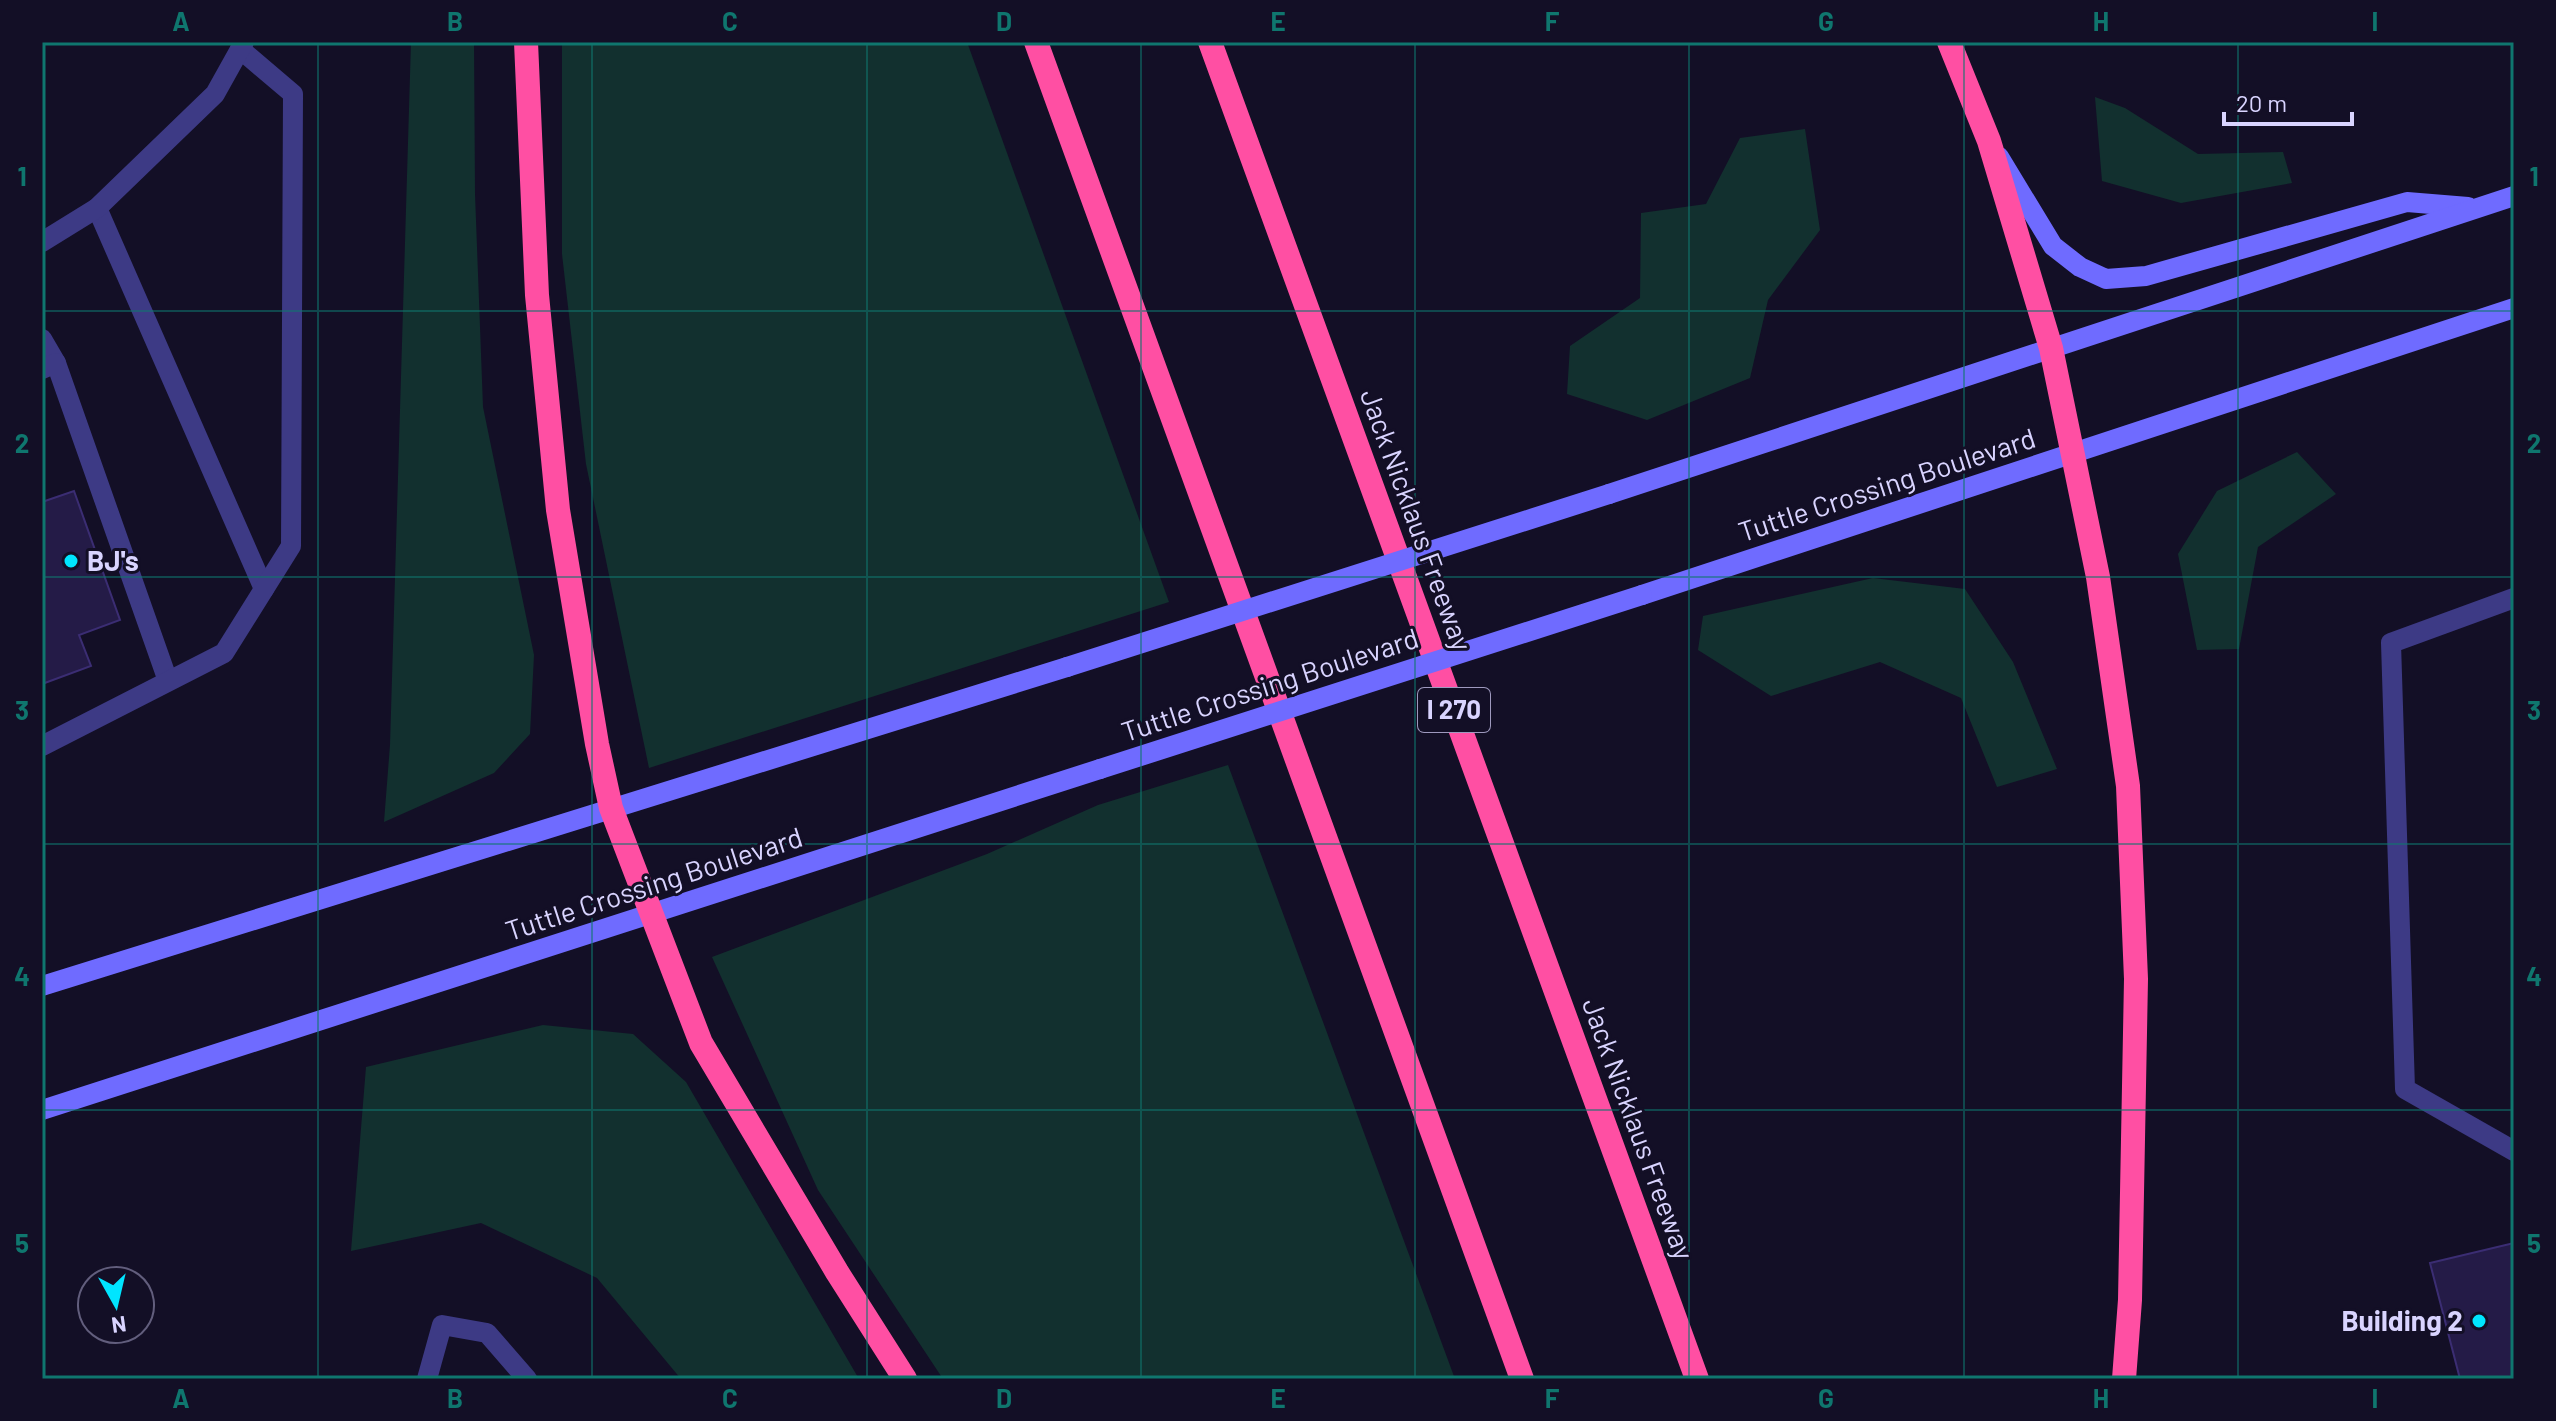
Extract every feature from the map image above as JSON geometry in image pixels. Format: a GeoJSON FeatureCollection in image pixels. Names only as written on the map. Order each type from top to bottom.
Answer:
{"type":"FeatureCollection","features":[{"type":"Feature","properties":{"kind":"highway"},"geometry":{"type":"LineString","coordinates":[[526,42],[537,295],[558,510],[597,744],[611,808],[701,1043],[837,1272],[905,1379]]}},
{"type":"Feature","properties":{"kind":"highway"},"geometry":{"type":"LineString","coordinates":[[1036,42],[1522,1379]]}},
{"type":"Feature","properties":{"kind":"highway","name":"Jack Nicklaus Freeway"},"geometry":{"type":"LineString","coordinates":[[1210,42],[1697,1379]]}},
{"type":"Feature","properties":{"kind":"highway"},"geometry":{"type":"LineString","coordinates":[[1949,42],[1989,141],[2051,348],[2098,577],[2128,786],[2136,979],[2130,1300],[2124,1379]]}},
{"type":"Feature","properties":{"kind":"main road"},"geometry":{"type":"LineString","coordinates":[[1989,141],[2053,246],[2080,267],[2106,279],[2146,276],[2407,202],[2476,208]]}},
{"type":"Feature","properties":{"kind":"main road"},"geometry":{"type":"LineString","coordinates":[[42,986],[1067,667],[1609,494],[2514,196]]}},
{"type":"Feature","properties":{"kind":"main road","name":"Tuttle Crossing Boulevard"},"geometry":{"type":"LineString","coordinates":[[42,1110],[1642,595],[2514,308]]}},
{"type":"Feature","properties":{"kind":"street"},"geometry":{"type":"LineString","coordinates":[[42,242],[97,208],[215,94],[242,45],[293,94],[291,546],[224,653],[42,746]]}},
{"type":"Feature","properties":{"kind":"street"},"geometry":{"type":"LineString","coordinates":[[97,208],[264,589]]}},
{"type":"Feature","properties":{"kind":"street"},"geometry":{"type":"LineString","coordinates":[[42,339],[49,366],[168,681]]}},
{"type":"Feature","properties":{"kind":"street"},"geometry":{"type":"LineString","coordinates":[[2514,598],[2391,643],[2405,1089],[2514,1151]]}},
{"type":"Feature","properties":{"kind":"street"},"geometry":{"type":"LineString","coordinates":[[427,1379],[442,1325],[487,1333],[527,1379]]}},
{"type":"Feature","properties":{"kind":"green space"},"geometry":{"type":"Polygon","coordinates":[[[411,42],[474,42],[475,194],[483,407],[534,655],[530,734],[494,773],[384,822],[390,745],[411,42]]]}},
{"type":"Feature","properties":{"kind":"green space"},"geometry":{"type":"Polygon","coordinates":[[[562,42],[967,42],[1169,602],[649,768],[586,464],[562,254],[562,42]]]}},
{"type":"Feature","properties":{"kind":"green space"},"geometry":{"type":"Polygon","coordinates":[[[2095,97],[2125,108],[2198,154],[2283,152],[2292,183],[2181,203],[2102,181],[2095,97]]]}},
{"type":"Feature","properties":{"kind":"green space"},"geometry":{"type":"Polygon","coordinates":[[[1805,129],[1820,230],[1768,300],[1750,378],[1647,420],[1567,394],[1570,346],[1640,298],[1641,213],[1706,204],[1740,138],[1805,129]]]}},
{"type":"Feature","properties":{"kind":"green space"},"geometry":{"type":"Polygon","coordinates":[[[2297,452],[2336,494],[2258,547],[2239,649],[2197,650],[2178,554],[2217,491],[2297,452]]]}},
{"type":"Feature","properties":{"kind":"green space"},"geometry":{"type":"Polygon","coordinates":[[[1873,578],[1965,589],[2013,662],[2057,769],[1997,787],[1961,698],[1880,662],[1771,696],[1698,650],[1703,616],[1873,578]]]}},
{"type":"Feature","properties":{"kind":"green space"},"geometry":{"type":"Polygon","coordinates":[[[1228,765],[1455,1379],[943,1379],[818,1190],[712,957],[987,854],[1098,805],[1228,765]]]}},
{"type":"Feature","properties":{"kind":"green space"},"geometry":{"type":"Polygon","coordinates":[[[543,1025],[633,1034],[686,1082],[859,1379],[681,1379],[597,1278],[481,1223],[351,1251],[366,1067],[543,1025]]]}},
{"type":"Feature","properties":{"kind":"building","name":"BJ's"},"geometry":{"type":"Polygon","coordinates":[[[74,491],[120,620],[79,635],[91,666],[42,684],[42,502],[74,491]]]}},
{"type":"Feature","properties":{"kind":"building","name":"Building 2"},"geometry":{"type":"Polygon","coordinates":[[[2514,1243],[2514,1379],[2460,1379],[2430,1263],[2514,1243]]]}},
{"type":"Feature","properties":{"kind":"place","name":"BJ's"},"geometry":{"type":"Point","coordinates":[71,561]}},
{"type":"Feature","properties":{"kind":"place","name":"Building 2"},"geometry":{"type":"Point","coordinates":[2479,1321]}}]}
